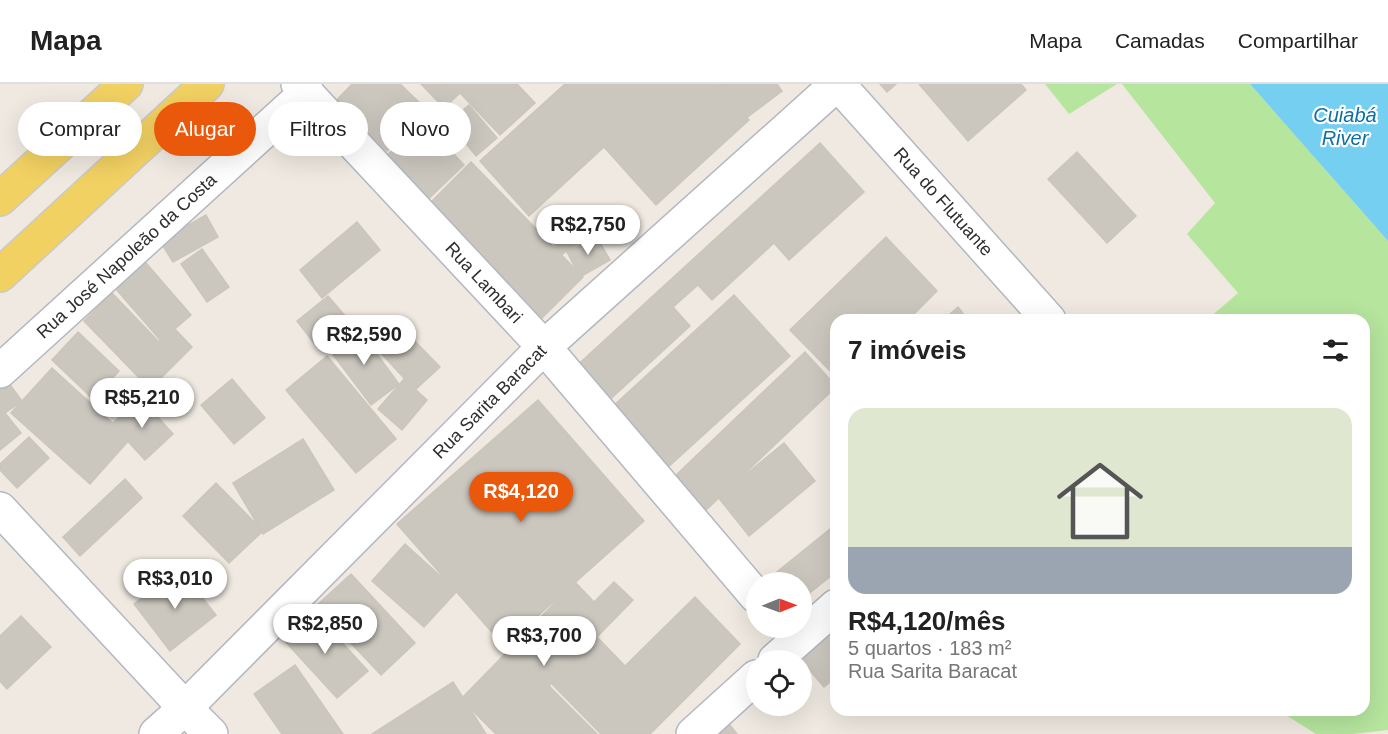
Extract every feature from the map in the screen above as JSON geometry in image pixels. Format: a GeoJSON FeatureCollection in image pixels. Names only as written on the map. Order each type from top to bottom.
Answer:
{"type":"FeatureCollection","features":[{"type":"Feature","properties":{"kind":"main road"},"geometry":{"type":"LineString","coordinates":[[0,199],[126,84]]}},
{"type":"Feature","properties":{"kind":"main road"},"geometry":{"type":"LineString","coordinates":[[0,275],[207,84]]}},
{"type":"Feature","properties":{"kind":"main road"},"geometry":{"type":"LineString","coordinates":[[0,284],[27,251]]}},
{"type":"Feature","properties":{"kind":"street","name":"Rua do Flutuante"},"geometry":{"type":"LineString","coordinates":[[837,84],[1044,314]]}},
{"type":"Feature","properties":{"kind":"street","name":"Rua Sarita Baracat"},"geometry":{"type":"LineString","coordinates":[[156,734],[185,708],[544,347],[837,84]]}},
{"type":"Feature","properties":{"kind":"street","name":"Rua Lambari"},"geometry":{"type":"LineString","coordinates":[[302,88],[544,347],[746,584]]}},
{"type":"Feature","properties":{"kind":"street","name":"Rua José Napoleão da Costa"},"geometry":{"type":"LineString","coordinates":[[0,371],[302,88]]}},
{"type":"Feature","properties":{"kind":"street"},"geometry":{"type":"LineString","coordinates":[[0,509],[211,734]]}},
{"type":"Feature","properties":{"kind":"street"},"geometry":{"type":"LineString","coordinates":[[784,643],[830,610]]}},
{"type":"Feature","properties":{"kind":"street"},"geometry":{"type":"LineString","coordinates":[[693,734],[746,686]]}},
{"type":"Feature","properties":{"kind":"green space"},"geometry":{"type":"Polygon","coordinates":[[[1045,84],[1117,84],[1069,114],[1045,84]]]}},
{"type":"Feature","properties":{"kind":"green space"},"geometry":{"type":"Polygon","coordinates":[[[1122,84],[1250,84],[1388,241],[1388,730],[1353,734],[1316,734],[1288,716],[1370,716],[1370,314],[1214,314],[1238,293],[1187,234],[1215,203],[1122,84]]]}},
{"type":"Feature","properties":{"kind":"water","name":"Cuiabá River"},"geometry":{"type":"Polygon","coordinates":[[[1250,84],[1388,84],[1388,241],[1250,84]]]}},
{"type":"Feature","properties":{"kind":"building"},"geometry":{"type":"Polygon","coordinates":[[[352,84],[400,84],[419,102],[380,102],[380,144],[368,133],[368,102],[335,102],[352,84]]]}},
{"type":"Feature","properties":{"kind":"building"},"geometry":{"type":"Polygon","coordinates":[[[421,84],[517,84],[535,103],[500,135],[460,93],[450,102],[438,102],[421,84]]]}},
{"type":"Feature","properties":{"kind":"building"},"geometry":{"type":"Polygon","coordinates":[[[565,84],[717,84],[749,120],[656,205],[604,147],[529,216],[480,161],[565,84]]]}},
{"type":"Feature","properties":{"kind":"building"},"geometry":{"type":"Polygon","coordinates":[[[719,84],[777,84],[782,91],[745,119],[719,84]]]}},
{"type":"Feature","properties":{"kind":"building"},"geometry":{"type":"Polygon","coordinates":[[[880,84],[896,84],[887,92],[880,84]]]}},
{"type":"Feature","properties":{"kind":"building"},"geometry":{"type":"Polygon","coordinates":[[[919,84],[1021,84],[1026,90],[968,141],[919,84]]]}},
{"type":"Feature","properties":{"kind":"building"},"geometry":{"type":"Polygon","coordinates":[[[471,107],[497,138],[476,156],[471,150],[471,107]]]}},
{"type":"Feature","properties":{"kind":"building"},"geometry":{"type":"Polygon","coordinates":[[[820,143],[864,192],[789,260],[774,243],[712,300],[698,285],[673,307],[690,326],[604,405],[572,370],[820,143]]]}},
{"type":"Feature","properties":{"kind":"building"},"geometry":{"type":"Polygon","coordinates":[[[1077,152],[1136,216],[1107,243],[1048,179],[1077,152]]]}},
{"type":"Feature","properties":{"kind":"building"},"geometry":{"type":"Polygon","coordinates":[[[386,156],[456,156],[464,165],[421,206],[380,162],[386,156]]]}},
{"type":"Feature","properties":{"kind":"building"},"geometry":{"type":"Polygon","coordinates":[[[471,162],[583,277],[539,321],[427,206],[471,162]]]}},
{"type":"Feature","properties":{"kind":"building"},"geometry":{"type":"Polygon","coordinates":[[[206,215],[218,237],[173,262],[160,241],[206,215]]]}},
{"type":"Feature","properties":{"kind":"building"},"geometry":{"type":"Polygon","coordinates":[[[565,220],[580,242],[561,255],[547,233],[565,220]]]}},
{"type":"Feature","properties":{"kind":"building"},"geometry":{"type":"Polygon","coordinates":[[[357,222],[380,250],[322,298],[300,270],[357,222]]]}},
{"type":"Feature","properties":{"kind":"building"},"geometry":{"type":"Polygon","coordinates":[[[596,236],[610,260],[580,277],[567,252],[596,236]]]}},
{"type":"Feature","properties":{"kind":"building"},"geometry":{"type":"Polygon","coordinates":[[[886,237],[937,291],[914,314],[830,314],[830,371],[790,330],[886,237]]]}},
{"type":"Feature","properties":{"kind":"building"},"geometry":{"type":"Polygon","coordinates":[[[202,249],[229,287],[207,302],[181,264],[202,249]]]}},
{"type":"Feature","properties":{"kind":"building"},"geometry":{"type":"Polygon","coordinates":[[[146,263],[191,315],[161,341],[116,289],[146,263]]]}},
{"type":"Feature","properties":{"kind":"building"},"geometry":{"type":"Polygon","coordinates":[[[112,293],[159,342],[173,327],[192,347],[150,389],[84,321],[112,293]]]}},
{"type":"Feature","properties":{"kind":"building"},"geometry":{"type":"Polygon","coordinates":[[[734,295],[790,356],[666,469],[611,408],[734,295]]]}},
{"type":"Feature","properties":{"kind":"building"},"geometry":{"type":"Polygon","coordinates":[[[328,296],[346,317],[314,343],[297,321],[328,296]]]}},
{"type":"Feature","properties":{"kind":"building"},"geometry":{"type":"Polygon","coordinates":[[[958,307],[963,314],[950,314],[958,307]]]}},
{"type":"Feature","properties":{"kind":"building"},"geometry":{"type":"Polygon","coordinates":[[[357,327],[399,384],[371,405],[328,348],[357,327]]]}},
{"type":"Feature","properties":{"kind":"building"},"geometry":{"type":"Polygon","coordinates":[[[403,329],[440,367],[415,390],[379,351],[403,329]]]}},
{"type":"Feature","properties":{"kind":"building"},"geometry":{"type":"Polygon","coordinates":[[[78,332],[119,371],[93,399],[52,360],[78,332]]]}},
{"type":"Feature","properties":{"kind":"building"},"geometry":{"type":"Polygon","coordinates":[[[805,352],[830,379],[830,393],[705,511],[673,478],[805,352]]]}},
{"type":"Feature","properties":{"kind":"building"},"geometry":{"type":"Polygon","coordinates":[[[327,356],[396,439],[356,473],[286,390],[327,356]]]}},
{"type":"Feature","properties":{"kind":"building"},"geometry":{"type":"Polygon","coordinates":[[[52,368],[130,439],[90,484],[11,413],[52,368]]]}},
{"type":"Feature","properties":{"kind":"building"},"geometry":{"type":"Polygon","coordinates":[[[5,378],[22,401],[5,413],[21,433],[0,450],[0,382],[5,378]]]}},
{"type":"Feature","properties":{"kind":"building"},"geometry":{"type":"Polygon","coordinates":[[[232,379],[265,418],[234,444],[201,405],[232,379]]]}},
{"type":"Feature","properties":{"kind":"building"},"geometry":{"type":"Polygon","coordinates":[[[404,379],[427,400],[402,430],[378,409],[404,379]]]}},
{"type":"Feature","properties":{"kind":"building"},"geometry":{"type":"Polygon","coordinates":[[[140,397],[173,434],[145,460],[112,424],[140,397]]]}},
{"type":"Feature","properties":{"kind":"building"},"geometry":{"type":"Polygon","coordinates":[[[538,400],[644,521],[504,646],[397,524],[538,400]]]}},
{"type":"Feature","properties":{"kind":"building"},"geometry":{"type":"Polygon","coordinates":[[[29,437],[49,458],[17,488],[0,470],[0,464],[29,437]]]}},
{"type":"Feature","properties":{"kind":"building"},"geometry":{"type":"Polygon","coordinates":[[[303,439],[334,490],[263,534],[233,483],[303,439]]]}},
{"type":"Feature","properties":{"kind":"building"},"geometry":{"type":"Polygon","coordinates":[[[784,443],[815,481],[749,536],[718,497],[784,443]]]}},
{"type":"Feature","properties":{"kind":"building"},"geometry":{"type":"Polygon","coordinates":[[[125,479],[142,498],[80,556],[63,537],[125,479]]]}},
{"type":"Feature","properties":{"kind":"building"},"geometry":{"type":"Polygon","coordinates":[[[216,483],[263,531],[229,563],[183,516],[216,483]]]}},
{"type":"Feature","properties":{"kind":"building"},"geometry":{"type":"Polygon","coordinates":[[[830,529],[830,577],[812,591],[812,572],[777,572],[830,529]]]}},
{"type":"Feature","properties":{"kind":"building"},"geometry":{"type":"Polygon","coordinates":[[[405,544],[457,591],[424,627],[372,581],[405,544]]]}},
{"type":"Feature","properties":{"kind":"building"},"geometry":{"type":"Polygon","coordinates":[[[180,569],[216,615],[170,651],[134,604],[180,569]]]}},
{"type":"Feature","properties":{"kind":"building"},"geometry":{"type":"Polygon","coordinates":[[[351,574],[415,643],[381,675],[316,606],[351,574]]]}},
{"type":"Feature","properties":{"kind":"building"},"geometry":{"type":"Polygon","coordinates":[[[575,582],[594,602],[614,582],[633,600],[549,686],[597,734],[496,734],[461,699],[575,582]]]}},
{"type":"Feature","properties":{"kind":"building"},"geometry":{"type":"Polygon","coordinates":[[[695,597],[740,644],[650,734],[601,734],[552,684],[598,638],[625,666],[695,597]]]}},
{"type":"Feature","properties":{"kind":"building"},"geometry":{"type":"Polygon","coordinates":[[[313,611],[368,671],[337,698],[283,639],[313,611]]]}},
{"type":"Feature","properties":{"kind":"building"},"geometry":{"type":"Polygon","coordinates":[[[21,616],[51,647],[7,689],[0,681],[0,636],[21,616]]]}},
{"type":"Feature","properties":{"kind":"building"},"geometry":{"type":"Polygon","coordinates":[[[830,623],[830,682],[824,687],[812,673],[812,650],[799,650],[830,623]]]}},
{"type":"Feature","properties":{"kind":"building"},"geometry":{"type":"Polygon","coordinates":[[[295,665],[343,734],[282,734],[254,694],[295,665]]]}},
{"type":"Feature","properties":{"kind":"building"},"geometry":{"type":"Polygon","coordinates":[[[453,682],[486,734],[372,734],[453,682]]]}},
{"type":"Feature","properties":{"kind":"building"},"geometry":{"type":"Polygon","coordinates":[[[722,715],[737,734],[698,734],[722,715]]]}}]}
